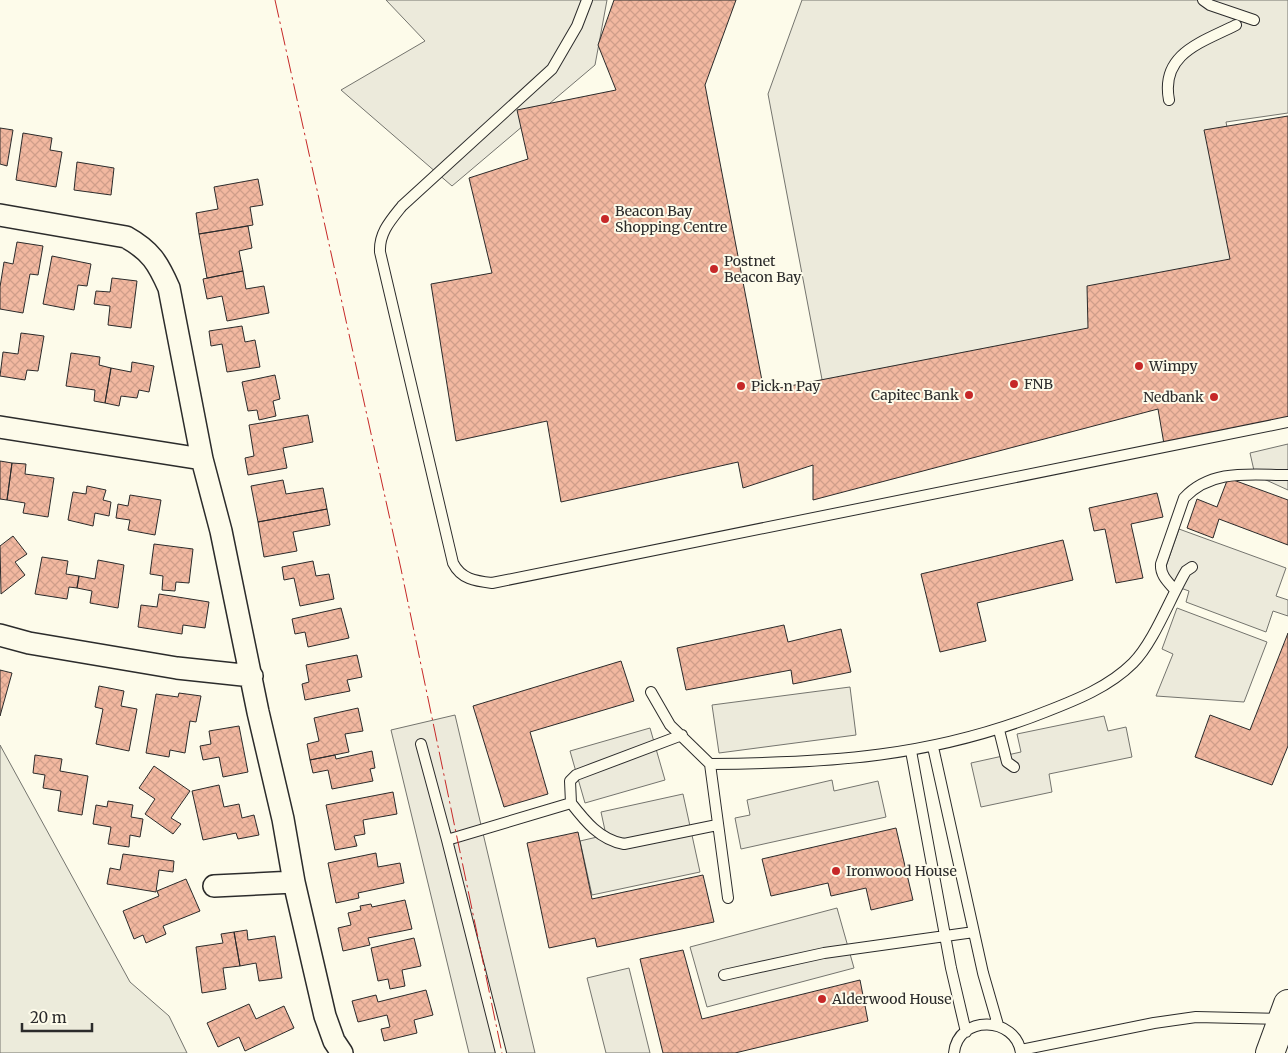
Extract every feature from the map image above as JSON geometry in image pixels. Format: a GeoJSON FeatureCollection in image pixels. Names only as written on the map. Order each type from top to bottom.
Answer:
{"type":"FeatureCollection","features":[{"type":"Feature","properties":{"kind":"main road"},"geometry":{"type":"LineString","coordinates":[[1270,1053],[1286,1014]]}},
{"type":"Feature","properties":{"kind":"street"},"geometry":{"type":"LineString","coordinates":[[0,215],[126,237],[142,246],[158,262],[169,288],[202,459],[221,531],[294,882],[325,1016],[334,1041],[342,1053]]}},
{"type":"Feature","properties":{"kind":"street"},"geometry":{"type":"LineString","coordinates":[[0,427],[202,459]]}},
{"type":"Feature","properties":{"kind":"street"},"geometry":{"type":"LineString","coordinates":[[0,635],[29,643],[177,668],[252,676]]}},
{"type":"Feature","properties":{"kind":"street"},"geometry":{"type":"LineString","coordinates":[[214,886],[294,882]]}},
{"type":"Feature","properties":{"kind":"lane"},"geometry":{"type":"LineString","coordinates":[[587,0],[577,26],[552,69],[402,206],[388,224],[379,240],[380,252],[451,553],[458,573],[474,580],[492,583],[1288,422]]}},
{"type":"Feature","properties":{"kind":"lane"},"geometry":{"type":"LineString","coordinates":[[1203,0],[1210,5],[1254,20]]}},
{"type":"Feature","properties":{"kind":"lane"},"geometry":{"type":"LineString","coordinates":[[1169,100],[1169,75],[1182,53],[1236,25]]}},
{"type":"Feature","properties":{"kind":"lane"},"geometry":{"type":"LineString","coordinates":[[1175,590],[1160,570],[1184,498],[1191,490],[1206,482],[1234,474],[1288,475]]}},
{"type":"Feature","properties":{"kind":"lane"},"geometry":{"type":"LineString","coordinates":[[710,764],[805,763],[911,751],[999,730],[1072,702],[1114,679],[1144,650],[1175,590],[1186,571],[1192,567]]}},
{"type":"Feature","properties":{"kind":"lane"},"geometry":{"type":"LineString","coordinates":[[651,692],[664,718],[710,764],[728,898]]}},
{"type":"Feature","properties":{"kind":"lane"},"geometry":{"type":"LineString","coordinates":[[999,730],[1007,762],[1014,767]]}},
{"type":"Feature","properties":{"kind":"lane"},"geometry":{"type":"LineString","coordinates":[[682,735],[576,775],[570,781],[571,803],[598,833],[612,842],[624,844],[717,825]]}},
{"type":"Feature","properties":{"kind":"lane"},"geometry":{"type":"LineString","coordinates":[[421,744],[501,1053]]}},
{"type":"Feature","properties":{"kind":"lane"},"geometry":{"type":"LineString","coordinates":[[933,747],[974,932],[998,1025]]}},
{"type":"Feature","properties":{"kind":"lane"},"geometry":{"type":"LineString","coordinates":[[911,751],[945,937],[966,1032]]}},
{"type":"Feature","properties":{"kind":"lane"},"geometry":{"type":"LineString","coordinates":[[447,840],[571,803]]}},
{"type":"Feature","properties":{"kind":"lane"},"geometry":{"type":"LineString","coordinates":[[724,975],[824,953],[974,932]]}},
{"type":"Feature","properties":{"kind":"lane"},"geometry":{"type":"LineString","coordinates":[[954,1053],[958,1040],[975,1026],[998,1025],[1008,1030],[1016,1039],[1021,1052],[1145,1024],[1188,1018],[1286,1014]]}},
{"type":"Feature","properties":{"kind":"shaded area"},"geometry":{"type":"Polygon","coordinates":[[[386,0],[607,0],[595,65],[452,186],[341,90],[425,41],[386,0]]]}},
{"type":"Feature","properties":{"kind":"shaded area"},"geometry":{"type":"Polygon","coordinates":[[[802,0],[1288,0],[1288,113],[1226,122],[1253,259],[1123,329],[824,390],[768,94],[802,0]]]}},
{"type":"Feature","properties":{"kind":"shaded area"},"geometry":{"type":"Polygon","coordinates":[[[1288,444],[1288,490],[1255,475],[1250,453],[1288,444]]]}},
{"type":"Feature","properties":{"kind":"shaded area"},"geometry":{"type":"Polygon","coordinates":[[[1179,529],[1286,568],[1276,596],[1288,600],[1288,616],[1273,611],[1266,632],[1186,602],[1189,591],[1161,581],[1179,529]]]}},
{"type":"Feature","properties":{"kind":"shaded area"},"geometry":{"type":"Polygon","coordinates":[[[1177,608],[1267,642],[1244,702],[1156,696],[1173,654],[1162,649],[1177,608]]]}},
{"type":"Feature","properties":{"kind":"shaded area"},"geometry":{"type":"Polygon","coordinates":[[[850,687],[856,735],[719,753],[712,705],[850,687]]]}},
{"type":"Feature","properties":{"kind":"shaded area"},"geometry":{"type":"Polygon","coordinates":[[[455,715],[535,1053],[469,1053],[391,730],[455,715]]]}},
{"type":"Feature","properties":{"kind":"shaded area"},"geometry":{"type":"Polygon","coordinates":[[[1104,716],[1108,731],[1126,727],[1132,757],[1049,774],[1052,792],[981,807],[971,763],[1021,752],[1017,734],[1104,716]]]}},
{"type":"Feature","properties":{"kind":"shaded area"},"geometry":{"type":"Polygon","coordinates":[[[650,728],[665,780],[585,803],[570,751],[650,728]]]}},
{"type":"Feature","properties":{"kind":"shaded area"},"geometry":{"type":"Polygon","coordinates":[[[0,745],[130,982],[169,1016],[187,1053],[0,1053],[0,745]]]}},
{"type":"Feature","properties":{"kind":"shaded area"},"geometry":{"type":"Polygon","coordinates":[[[832,780],[834,791],[878,781],[886,817],[741,849],[735,818],[750,815],[747,800],[832,780]]]}},
{"type":"Feature","properties":{"kind":"shaded area"},"geometry":{"type":"Polygon","coordinates":[[[683,794],[700,872],[592,895],[580,841],[606,835],[601,812],[683,794]]]}},
{"type":"Feature","properties":{"kind":"shaded area"},"geometry":{"type":"Polygon","coordinates":[[[837,908],[854,968],[707,1007],[690,947],[837,908]]]}},
{"type":"Feature","properties":{"kind":"shaded area"},"geometry":{"type":"Polygon","coordinates":[[[629,968],[650,1053],[606,1053],[587,978],[629,968]]]}},
{"type":"Feature","properties":{"kind":"building","name":"Beacon Bay Shopping Centre"},"geometry":{"type":"Polygon","coordinates":[[[614,0],[736,0],[705,85],[764,391],[1088,328],[1087,286],[1230,259],[1204,130],[1288,116],[1288,417],[1164,444],[1158,409],[813,500],[813,465],[743,488],[738,462],[561,502],[547,421],[456,441],[431,284],[492,273],[469,178],[528,159],[517,110],[616,90],[598,45],[614,0]]]}},
{"type":"Feature","properties":{"kind":"building"},"geometry":{"type":"Polygon","coordinates":[[[0,128],[13,130],[7,166],[0,164],[0,128]]]}},
{"type":"Feature","properties":{"kind":"building"},"geometry":{"type":"Polygon","coordinates":[[[23,133],[52,138],[50,150],[62,152],[56,187],[16,180],[23,133]]]}},
{"type":"Feature","properties":{"kind":"building"},"geometry":{"type":"Polygon","coordinates":[[[77,162],[114,168],[111,195],[74,190],[77,162]]]}},
{"type":"Feature","properties":{"kind":"building"},"geometry":{"type":"Polygon","coordinates":[[[258,179],[263,205],[250,207],[253,225],[199,234],[196,213],[218,209],[214,187],[258,179]]]}},
{"type":"Feature","properties":{"kind":"building"},"geometry":{"type":"Polygon","coordinates":[[[248,226],[252,248],[239,251],[243,271],[207,278],[199,234],[248,226]]]}},
{"type":"Feature","properties":{"kind":"building"},"geometry":{"type":"Polygon","coordinates":[[[17,242],[43,246],[38,275],[30,274],[23,313],[0,309],[0,287],[4,262],[13,264],[17,242]]]}},
{"type":"Feature","properties":{"kind":"building"},"geometry":{"type":"Polygon","coordinates":[[[52,256],[91,264],[87,286],[78,285],[74,310],[43,304],[52,256]]]}},
{"type":"Feature","properties":{"kind":"building"},"geometry":{"type":"Polygon","coordinates":[[[243,271],[246,289],[264,286],[269,313],[227,321],[222,296],[207,299],[203,279],[243,271]]]}},
{"type":"Feature","properties":{"kind":"building"},"geometry":{"type":"Polygon","coordinates":[[[112,278],[137,281],[131,328],[108,325],[110,306],[94,304],[96,291],[110,292],[112,278]]]}},
{"type":"Feature","properties":{"kind":"building"},"geometry":{"type":"Polygon","coordinates":[[[242,326],[245,342],[255,340],[260,367],[227,372],[222,344],[211,346],[209,331],[242,326]]]}},
{"type":"Feature","properties":{"kind":"building"},"geometry":{"type":"Polygon","coordinates":[[[21,333],[44,336],[38,371],[27,370],[25,380],[0,376],[3,352],[18,354],[21,333]]]}},
{"type":"Feature","properties":{"kind":"building"},"geometry":{"type":"Polygon","coordinates":[[[71,353],[100,357],[99,365],[111,368],[105,403],[94,401],[95,390],[66,386],[71,353]]]}},
{"type":"Feature","properties":{"kind":"building"},"geometry":{"type":"Polygon","coordinates":[[[132,362],[154,366],[149,392],[139,390],[137,398],[121,396],[119,406],[105,403],[111,368],[131,372],[132,362]]]}},
{"type":"Feature","properties":{"kind":"building"},"geometry":{"type":"Polygon","coordinates":[[[275,375],[280,399],[273,401],[276,416],[259,420],[257,410],[248,411],[242,382],[275,375]]]}},
{"type":"Feature","properties":{"kind":"building"},"geometry":{"type":"Polygon","coordinates":[[[308,415],[313,442],[283,448],[287,468],[248,475],[245,458],[254,456],[249,425],[308,415]]]}},
{"type":"Feature","properties":{"kind":"building"},"geometry":{"type":"Polygon","coordinates":[[[0,461],[12,463],[7,500],[0,499],[0,461]]]}},
{"type":"Feature","properties":{"kind":"building"},"geometry":{"type":"Polygon","coordinates":[[[12,463],[26,464],[25,474],[54,478],[48,517],[23,513],[25,503],[7,500],[12,463]]]}},
{"type":"Feature","properties":{"kind":"building"},"geometry":{"type":"Polygon","coordinates":[[[1228,478],[1288,500],[1288,545],[1219,519],[1213,538],[1187,528],[1197,499],[1217,507],[1228,478]]]}},
{"type":"Feature","properties":{"kind":"building"},"geometry":{"type":"Polygon","coordinates":[[[283,480],[286,494],[323,488],[327,509],[258,522],[251,486],[283,480]]]}},
{"type":"Feature","properties":{"kind":"building"},"geometry":{"type":"Polygon","coordinates":[[[87,486],[106,490],[103,500],[111,502],[109,516],[95,513],[93,526],[68,520],[73,492],[86,494],[87,486]]]}},
{"type":"Feature","properties":{"kind":"building"},"geometry":{"type":"Polygon","coordinates":[[[1157,493],[1163,517],[1131,524],[1143,578],[1116,583],[1105,529],[1094,531],[1089,508],[1157,493]]]}},
{"type":"Feature","properties":{"kind":"building"},"geometry":{"type":"Polygon","coordinates":[[[130,495],[161,500],[155,535],[128,530],[130,520],[116,518],[118,504],[128,506],[130,495]]]}},
{"type":"Feature","properties":{"kind":"building"},"geometry":{"type":"Polygon","coordinates":[[[327,509],[330,525],[293,532],[297,551],[264,557],[258,522],[327,509]]]}},
{"type":"Feature","properties":{"kind":"building"},"geometry":{"type":"Polygon","coordinates":[[[13,536],[27,554],[15,562],[25,575],[1,594],[0,546],[13,536]]]}},
{"type":"Feature","properties":{"kind":"building"},"geometry":{"type":"Polygon","coordinates":[[[1063,540],[1073,580],[977,603],[986,641],[940,652],[921,574],[1063,540]]]}},
{"type":"Feature","properties":{"kind":"building"},"geometry":{"type":"Polygon","coordinates":[[[154,544],[193,549],[189,583],[176,582],[175,591],[162,590],[163,576],[150,574],[154,544]]]}},
{"type":"Feature","properties":{"kind":"building"},"geometry":{"type":"Polygon","coordinates":[[[42,557],[68,561],[66,574],[79,576],[77,588],[69,587],[67,599],[35,594],[42,557]]]}},
{"type":"Feature","properties":{"kind":"building"},"geometry":{"type":"Polygon","coordinates":[[[98,560],[124,565],[118,608],[90,603],[92,591],[77,588],[79,576],[95,579],[98,560]]]}},
{"type":"Feature","properties":{"kind":"building"},"geometry":{"type":"Polygon","coordinates":[[[313,561],[316,576],[329,574],[334,599],[300,606],[294,578],[284,580],[282,567],[313,561]]]}},
{"type":"Feature","properties":{"kind":"building"},"geometry":{"type":"Polygon","coordinates":[[[159,594],[209,602],[205,628],[183,625],[182,634],[138,627],[141,605],[157,607],[159,594]]]}},
{"type":"Feature","properties":{"kind":"building"},"geometry":{"type":"Polygon","coordinates":[[[341,608],[349,638],[308,647],[305,632],[295,634],[292,619],[341,608]]]}},
{"type":"Feature","properties":{"kind":"building"},"geometry":{"type":"Polygon","coordinates":[[[784,625],[788,642],[841,629],[851,672],[793,684],[791,670],[686,690],[677,648],[784,625]]]}},
{"type":"Feature","properties":{"kind":"building"},"geometry":{"type":"Polygon","coordinates":[[[1288,633],[1288,746],[1272,785],[1195,757],[1210,715],[1250,730],[1288,633]]]}},
{"type":"Feature","properties":{"kind":"building"},"geometry":{"type":"Polygon","coordinates":[[[357,655],[362,677],[347,680],[350,691],[305,700],[302,684],[309,682],[306,665],[357,655]]]}},
{"type":"Feature","properties":{"kind":"building"},"geometry":{"type":"Polygon","coordinates":[[[621,661],[634,701],[530,732],[548,794],[504,807],[473,706],[621,661]]]}},
{"type":"Feature","properties":{"kind":"building"},"geometry":{"type":"Polygon","coordinates":[[[0,670],[12,673],[0,716],[0,670]]]}},
{"type":"Feature","properties":{"kind":"building"},"geometry":{"type":"Polygon","coordinates":[[[99,686],[124,691],[121,706],[137,709],[129,751],[96,744],[103,709],[95,707],[99,686]]]}},
{"type":"Feature","properties":{"kind":"building"},"geometry":{"type":"Polygon","coordinates":[[[179,693],[201,696],[196,722],[190,721],[185,753],[170,750],[169,757],[146,753],[156,694],[178,697],[179,693]]]}},
{"type":"Feature","properties":{"kind":"building"},"geometry":{"type":"Polygon","coordinates":[[[358,708],[363,731],[345,734],[349,752],[310,760],[307,744],[319,741],[314,718],[358,708]]]}},
{"type":"Feature","properties":{"kind":"building"},"geometry":{"type":"Polygon","coordinates":[[[239,726],[248,772],[223,777],[219,757],[203,760],[200,746],[211,744],[209,731],[239,726]]]}},
{"type":"Feature","properties":{"kind":"building"},"geometry":{"type":"Polygon","coordinates":[[[372,751],[375,768],[370,769],[373,781],[332,789],[328,770],[313,773],[310,760],[335,755],[336,759],[372,751]]]}},
{"type":"Feature","properties":{"kind":"building"},"geometry":{"type":"Polygon","coordinates":[[[35,755],[62,759],[60,771],[88,776],[82,815],[58,811],[61,791],[43,788],[45,775],[33,773],[35,755]]]}},
{"type":"Feature","properties":{"kind":"building"},"geometry":{"type":"Polygon","coordinates":[[[154,766],[190,791],[171,818],[181,824],[173,834],[145,814],[155,799],[139,788],[154,766]]]}},
{"type":"Feature","properties":{"kind":"building"},"geometry":{"type":"Polygon","coordinates":[[[219,785],[224,807],[239,804],[242,818],[254,815],[259,835],[238,839],[236,833],[203,840],[192,791],[219,785]]]}},
{"type":"Feature","properties":{"kind":"building"},"geometry":{"type":"Polygon","coordinates":[[[393,792],[397,814],[363,820],[365,834],[354,836],[357,846],[335,850],[326,805],[393,792]]]}},
{"type":"Feature","properties":{"kind":"building"},"geometry":{"type":"Polygon","coordinates":[[[108,801],[133,805],[131,817],[143,819],[140,837],[130,835],[129,847],[108,844],[111,827],[93,824],[96,805],[107,807],[108,801]]]}},
{"type":"Feature","properties":{"kind":"building","name":"Ironwood House"},"geometry":{"type":"Polygon","coordinates":[[[896,828],[913,900],[871,910],[866,888],[831,896],[828,883],[771,896],[762,859],[896,828]]]}},
{"type":"Feature","properties":{"kind":"building"},"geometry":{"type":"Polygon","coordinates":[[[578,832],[592,899],[703,875],[714,922],[597,947],[595,938],[549,948],[527,843],[578,832]]]}},
{"type":"Feature","properties":{"kind":"building"},"geometry":{"type":"Polygon","coordinates":[[[376,853],[378,867],[400,863],[404,883],[358,893],[359,898],[336,903],[328,863],[376,853]]]}},
{"type":"Feature","properties":{"kind":"building"},"geometry":{"type":"Polygon","coordinates":[[[123,854],[174,861],[173,872],[159,870],[156,892],[107,884],[110,868],[120,870],[123,854]]]}},
{"type":"Feature","properties":{"kind":"building"},"geometry":{"type":"Polygon","coordinates":[[[186,879],[200,911],[163,926],[166,934],[146,943],[143,935],[134,939],[123,911],[159,896],[157,891],[186,879]]]}},
{"type":"Feature","properties":{"kind":"building"},"geometry":{"type":"Polygon","coordinates":[[[405,900],[412,929],[368,938],[370,945],[343,951],[338,928],[351,925],[348,913],[361,910],[360,906],[371,904],[372,907],[405,900]]]}},
{"type":"Feature","properties":{"kind":"building"},"geometry":{"type":"Polygon","coordinates":[[[247,930],[248,940],[275,936],[282,978],[259,981],[256,963],[240,966],[234,932],[247,930]]]}},
{"type":"Feature","properties":{"kind":"building"},"geometry":{"type":"Polygon","coordinates":[[[234,932],[240,966],[223,968],[226,989],[202,993],[196,947],[223,943],[221,934],[234,932]]]}},
{"type":"Feature","properties":{"kind":"building"},"geometry":{"type":"Polygon","coordinates":[[[414,938],[421,966],[402,970],[405,986],[390,989],[388,979],[378,981],[371,948],[414,938]]]}},
{"type":"Feature","properties":{"kind":"building","name":"Alderwood House"},"geometry":{"type":"Polygon","coordinates":[[[683,950],[702,1019],[860,980],[868,1021],[735,1053],[663,1053],[640,959],[683,950]]]}},
{"type":"Feature","properties":{"kind":"building"},"geometry":{"type":"Polygon","coordinates":[[[426,990],[433,1015],[414,1020],[417,1033],[384,1041],[381,1029],[390,1027],[387,1015],[358,1022],[352,1001],[376,995],[378,1002],[426,990]]]}},
{"type":"Feature","properties":{"kind":"building"},"geometry":{"type":"Polygon","coordinates":[[[249,1004],[256,1019],[284,1006],[294,1028],[245,1051],[239,1037],[218,1047],[207,1023],[249,1004]]]}},
{"type":"Feature","properties":{"kind":"power"},"geometry":{"type":"LineString","coordinates":[[275,0],[401,569],[502,1053]]}},
{"type":"Feature","properties":{"kind":"place","name":"Beacon Bay Shopping Centre"},"geometry":{"type":"Point","coordinates":[605,219]}},
{"type":"Feature","properties":{"kind":"place","name":"Postnet Beacon Bay"},"geometry":{"type":"Point","coordinates":[714,269]}},
{"type":"Feature","properties":{"kind":"place","name":"Wimpy"},"geometry":{"type":"Point","coordinates":[1139,366]}},
{"type":"Feature","properties":{"kind":"place","name":"FNB"},"geometry":{"type":"Point","coordinates":[1014,384]}},
{"type":"Feature","properties":{"kind":"place","name":"Pick n Pay"},"geometry":{"type":"Point","coordinates":[741,386]}},
{"type":"Feature","properties":{"kind":"place","name":"Capitec Bank"},"geometry":{"type":"Point","coordinates":[969,395]}},
{"type":"Feature","properties":{"kind":"place","name":"Nedbank"},"geometry":{"type":"Point","coordinates":[1214,397]}},
{"type":"Feature","properties":{"kind":"place","name":"Ironwood House"},"geometry":{"type":"Point","coordinates":[836,871]}},
{"type":"Feature","properties":{"kind":"place","name":"Alderwood House"},"geometry":{"type":"Point","coordinates":[822,999]}}]}
